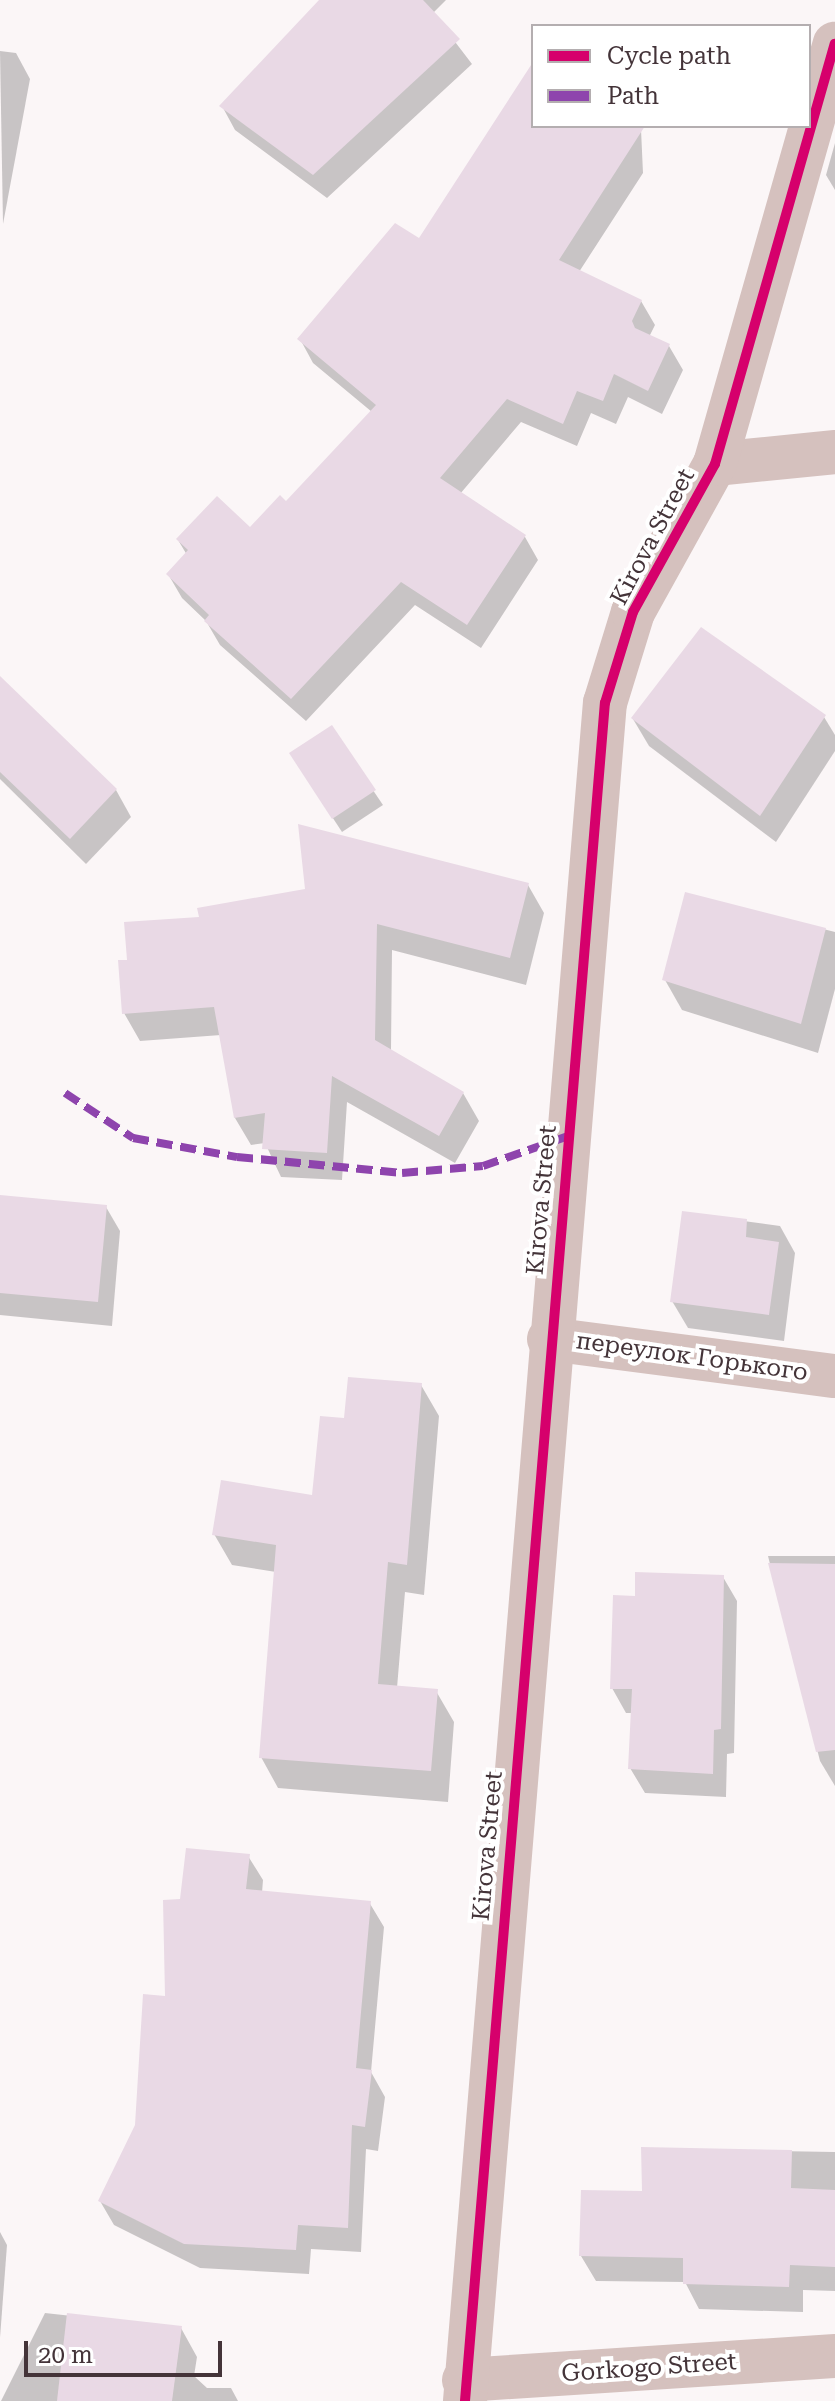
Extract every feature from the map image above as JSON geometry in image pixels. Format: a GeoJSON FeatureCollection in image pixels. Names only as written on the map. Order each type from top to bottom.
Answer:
{"type":"FeatureCollection","features":[{"type":"Feature","properties":{"kind":"street","name":"Kirova Street"},"geometry":{"type":"LineString","coordinates":[[464,2390],[549,1339],[605,703],[633,612],[715,464],[835,44]]}},
{"type":"Feature","properties":{"kind":"street"},"geometry":{"type":"LineString","coordinates":[[715,464],[835,452]]}},
{"type":"Feature","properties":{"kind":"street","name":"переулок Горького"},"geometry":{"type":"LineString","coordinates":[[549,1339],[835,1376]]}},
{"type":"Feature","properties":{"kind":"street","name":"Gorkogo Street"},"geometry":{"type":"LineString","coordinates":[[464,2390],[835,2356]]}},
{"type":"Feature","properties":{"kind":"building"},"geometry":{"type":"Polygon","coordinates":[[[319,0],[423,0],[460,39],[313,175],[219,106],[319,0]]]}},
{"type":"Feature","properties":{"kind":"building"},"geometry":{"type":"Polygon","coordinates":[[[531,65],[531,128],[644,128],[559,260],[642,300],[632,321],[635,328],[670,344],[648,391],[614,374],[603,401],[577,391],[563,424],[507,399],[440,478],[526,535],[467,625],[401,582],[291,699],[204,621],[209,615],[166,574],[188,550],[176,539],[217,496],[250,527],[280,495],[286,501],[376,405],[297,339],[395,223],[419,238],[531,65]]]}},
{"type":"Feature","properties":{"kind":"building"},"geometry":{"type":"Polygon","coordinates":[[[701,627],[826,715],[760,816],[631,718],[701,627]]]}},
{"type":"Feature","properties":{"kind":"building"},"geometry":{"type":"Polygon","coordinates":[[[0,676],[117,789],[70,839],[0,772],[0,676]]]}},
{"type":"Feature","properties":{"kind":"building"},"geometry":{"type":"Polygon","coordinates":[[[332,725],[376,790],[332,819],[289,753],[332,725]]]}},
{"type":"Feature","properties":{"kind":"building"},"geometry":{"type":"Polygon","coordinates":[[[298,824],[529,883],[510,958],[377,924],[375,1040],[464,1092],[439,1136],[332,1076],[327,1153],[262,1149],[265,1113],[234,1118],[214,1007],[122,1014],[118,960],[127,960],[124,922],[199,917],[197,908],[305,889],[298,824]]]}},
{"type":"Feature","properties":{"kind":"building"},"geometry":{"type":"Polygon","coordinates":[[[685,892],[826,928],[801,1024],[662,980],[685,892]]]}},
{"type":"Feature","properties":{"kind":"building"},"geometry":{"type":"Polygon","coordinates":[[[0,1195],[107,1205],[98,1302],[0,1293],[0,1195]]]}},
{"type":"Feature","properties":{"kind":"building"},"geometry":{"type":"Polygon","coordinates":[[[682,1211],[747,1219],[746,1237],[779,1242],[769,1315],[670,1302],[682,1211]]]}},
{"type":"Feature","properties":{"kind":"building"},"geometry":{"type":"Polygon","coordinates":[[[348,1377],[422,1383],[407,1565],[388,1562],[378,1684],[438,1689],[431,1771],[259,1758],[276,1545],[212,1535],[221,1480],[312,1495],[320,1416],[344,1418],[348,1377]]]}},
{"type":"Feature","properties":{"kind":"building"},"geometry":{"type":"Polygon","coordinates":[[[768,1563],[835,1564],[835,1750],[816,1752],[768,1563]]]}},
{"type":"Feature","properties":{"kind":"building"},"geometry":{"type":"Polygon","coordinates":[[[635,1572],[724,1575],[721,1729],[714,1730],[713,1774],[628,1769],[632,1689],[610,1689],[613,1595],[635,1596],[635,1572]]]}},
{"type":"Feature","properties":{"kind":"building"},"geometry":{"type":"Polygon","coordinates":[[[186,1848],[250,1854],[246,1889],[371,1901],[356,2068],[372,2070],[365,2127],[352,2125],[348,2228],[298,2225],[296,2250],[184,2244],[98,2201],[135,2125],[143,1994],[165,1996],[163,1900],[180,1899],[186,1848]]]}},
{"type":"Feature","properties":{"kind":"building"},"geometry":{"type":"Polygon","coordinates":[[[641,2147],[792,2150],[791,2188],[835,2190],[835,2267],[790,2265],[789,2287],[683,2284],[683,2258],[579,2256],[581,2190],[642,2191],[641,2147]]]}},
{"type":"Feature","properties":{"kind":"building"},"geometry":{"type":"Polygon","coordinates":[[[67,2313],[182,2326],[172,2401],[57,2401],[67,2313]]]}},
{"type":"Feature","properties":{"kind":"marked path"},"geometry":{"type":"LineString","coordinates":[[65,1093],[133,1138],[237,1157],[402,1173],[483,1166],[568,1136]]}},
{"type":"Feature","properties":{"kind":"cycle path"},"geometry":{"type":"LineString","coordinates":[[465,2401],[605,703],[633,612],[715,464],[835,44]]}}]}
